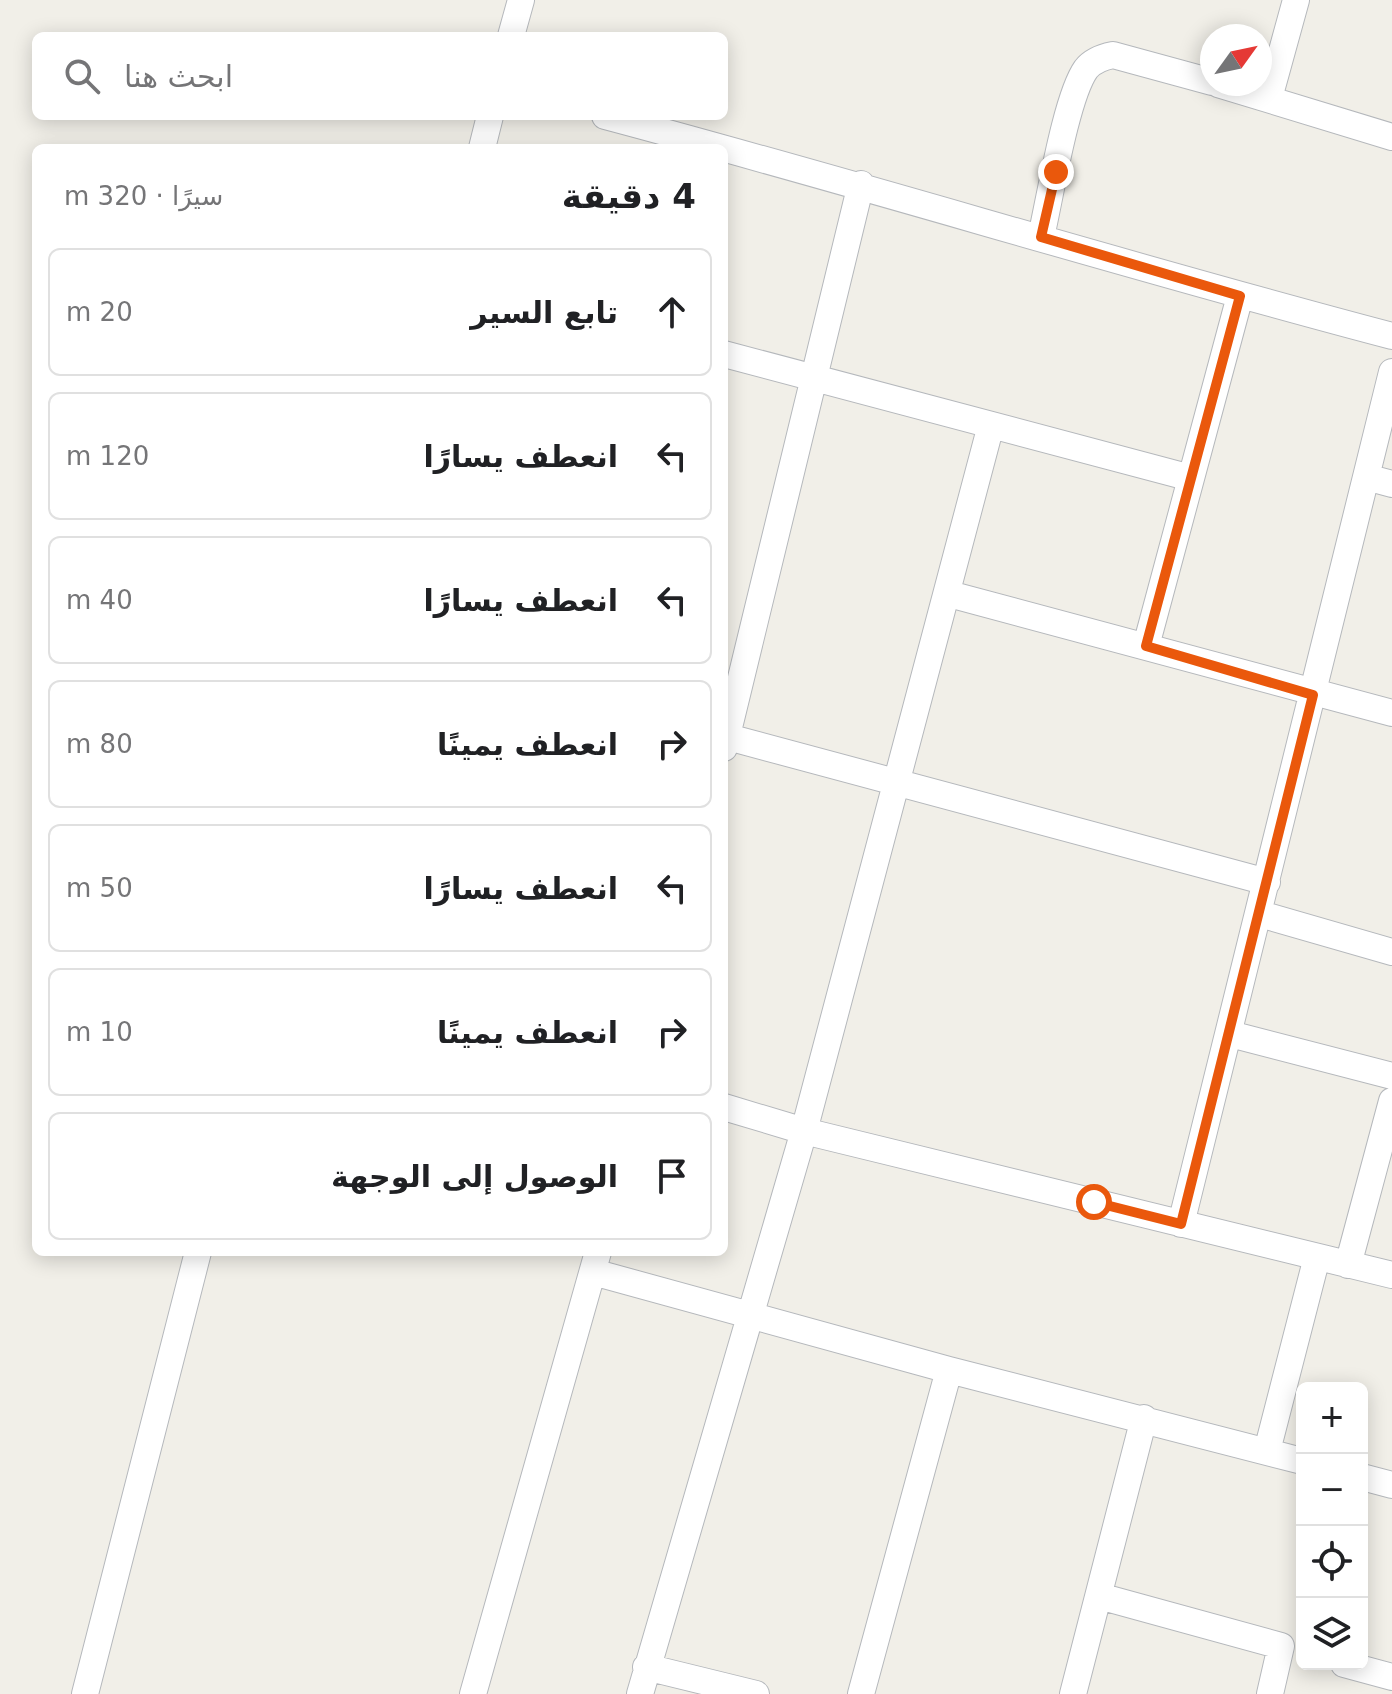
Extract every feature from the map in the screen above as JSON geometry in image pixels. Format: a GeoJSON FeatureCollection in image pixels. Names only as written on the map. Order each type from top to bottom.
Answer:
{"type":"FeatureCollection","features":[{"type":"Feature","properties":{"kind":"street"},"geometry":{"type":"LineString","coordinates":[[512,32],[521,0]]}},
{"type":"Feature","properties":{"kind":"street"},"geometry":{"type":"LineString","coordinates":[[1269,98],[1296,0]]}},
{"type":"Feature","properties":{"kind":"street"},"geometry":{"type":"LineString","coordinates":[[1041,237],[1075,93],[1087,68],[1098,59],[1113,55],[1200,79]]}},
{"type":"Feature","properties":{"kind":"street"},"geometry":{"type":"LineString","coordinates":[[1262,96],[1392,137]]}},
{"type":"Feature","properties":{"kind":"street"},"geometry":{"type":"LineString","coordinates":[[483,144],[489,120]]}},
{"type":"Feature","properties":{"kind":"street"},"geometry":{"type":"LineString","coordinates":[[620,120],[710,144]]}},
{"type":"Feature","properties":{"kind":"street"},"geometry":{"type":"LineString","coordinates":[[728,149],[861,184],[1240,296],[1392,336]]}},
{"type":"Feature","properties":{"kind":"street"},"geometry":{"type":"LineString","coordinates":[[728,728],[861,184]]}},
{"type":"Feature","properties":{"kind":"street"},"geometry":{"type":"LineString","coordinates":[[1146,646],[1240,296]]}},
{"type":"Feature","properties":{"kind":"street"},"geometry":{"type":"LineString","coordinates":[[728,355],[1191,478]]}},
{"type":"Feature","properties":{"kind":"street"},"geometry":{"type":"LineString","coordinates":[[1181,1224],[1392,372]]}},
{"type":"Feature","properties":{"kind":"street"},"geometry":{"type":"LineString","coordinates":[[640,1694],[804,1131],[895,783],[949,594],[991,425]]}},
{"type":"Feature","properties":{"kind":"street"},"geometry":{"type":"LineString","coordinates":[[1366,477],[1392,484]]}},
{"type":"Feature","properties":{"kind":"street"},"geometry":{"type":"LineString","coordinates":[[949,594],[1146,646],[1313,695],[1392,713]]}},
{"type":"Feature","properties":{"kind":"street"},"geometry":{"type":"LineString","coordinates":[[728,741],[1267,882]]}},
{"type":"Feature","properties":{"kind":"street"},"geometry":{"type":"LineString","coordinates":[[1260,914],[1392,952]]}},
{"type":"Feature","properties":{"kind":"street"},"geometry":{"type":"LineString","coordinates":[[1230,1034],[1392,1076]]}},
{"type":"Feature","properties":{"kind":"street"},"geometry":{"type":"LineString","coordinates":[[1348,1265],[1392,1101]]}},
{"type":"Feature","properties":{"kind":"street"},"geometry":{"type":"LineString","coordinates":[[728,1108],[804,1131],[1392,1275]]}},
{"type":"Feature","properties":{"kind":"street"},"geometry":{"type":"LineString","coordinates":[[85,1694],[197,1256]]}},
{"type":"Feature","properties":{"kind":"street"},"geometry":{"type":"LineString","coordinates":[[1267,1451],[1317,1257]]}},
{"type":"Feature","properties":{"kind":"street"},"geometry":{"type":"LineString","coordinates":[[473,1694],[596,1262],[749,1315],[1296,1459]]}},
{"type":"Feature","properties":{"kind":"street"},"geometry":{"type":"LineString","coordinates":[[861,1694],[949,1370]]}},
{"type":"Feature","properties":{"kind":"street"},"geometry":{"type":"LineString","coordinates":[[1073,1694],[1144,1418]]}},
{"type":"Feature","properties":{"kind":"street"},"geometry":{"type":"LineString","coordinates":[[1368,1479],[1392,1485]]}},
{"type":"Feature","properties":{"kind":"street"},"geometry":{"type":"LineString","coordinates":[[1099,1596],[1292,1649],[1270,1694]]}},
{"type":"Feature","properties":{"kind":"street"},"geometry":{"type":"LineString","coordinates":[[646,1667],[756,1694]]}},
{"type":"Feature","properties":{"kind":"street"},"geometry":{"type":"LineString","coordinates":[[1366,1670],[1392,1677]]}},
{"type":"Feature","properties":{"kind":"route"},"geometry":{"type":"LineString","coordinates":[[1056,172],[1041,237],[1240,296],[1146,646],[1313,695],[1181,1224],[1094,1202]]}}]}
